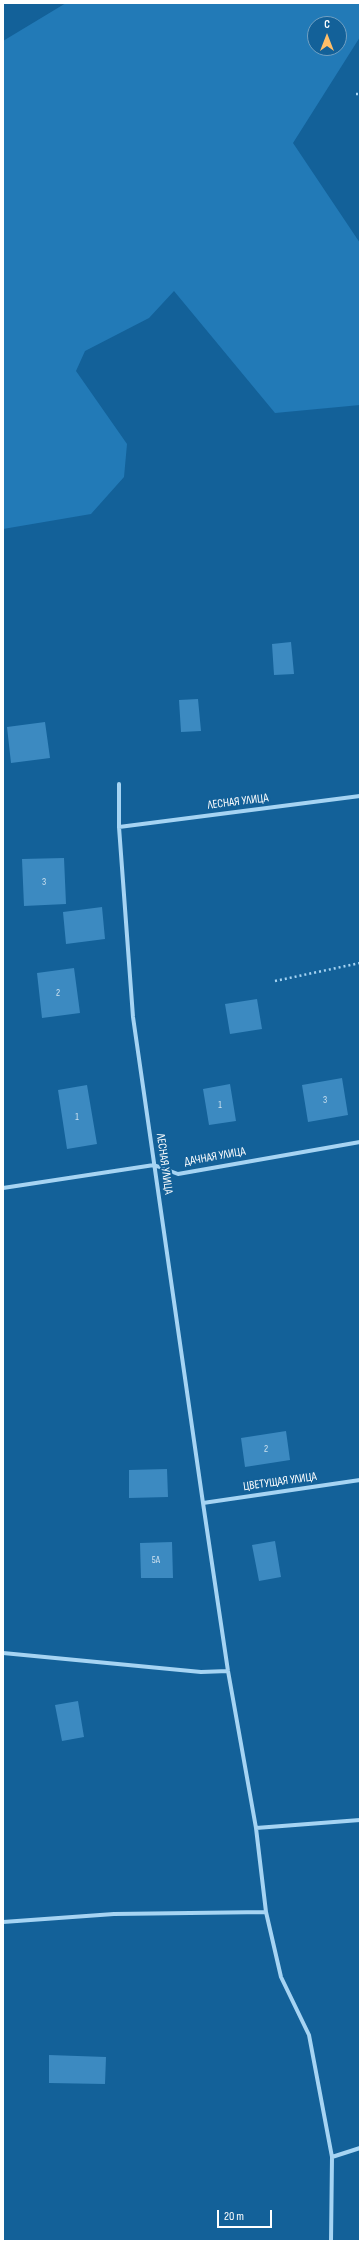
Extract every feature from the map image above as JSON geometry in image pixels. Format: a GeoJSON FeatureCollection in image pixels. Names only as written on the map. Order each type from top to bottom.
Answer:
{"type":"FeatureCollection","features":[{"type":"Feature","properties":{"kind":"street","name":"ЛЕСНАЯ УЛИЦА"},"geometry":{"type":"LineString","coordinates":[[118,784],[119,827],[133,1017],[203,1503],[228,1670],[256,1828],[266,1912],[281,1977],[309,2035],[332,2157],[331,2241]]}},
{"type":"Feature","properties":{"kind":"street","name":"ЛЕСНАЯ УЛИЦА"},"geometry":{"type":"LineString","coordinates":[[119,827],[360,796]]}},
{"type":"Feature","properties":{"kind":"street","name":"ДАЧНАЯ УЛИЦА"},"geometry":{"type":"LineString","coordinates":[[3,1188],[154,1165],[178,1174],[360,1142]]}},
{"type":"Feature","properties":{"kind":"street","name":"ЦВЕТУЩАЯ УЛИЦА"},"geometry":{"type":"LineString","coordinates":[[203,1503],[360,1480]]}},
{"type":"Feature","properties":{"kind":"street"},"geometry":{"type":"LineString","coordinates":[[3,1653],[187,1671],[228,1670]]}},
{"type":"Feature","properties":{"kind":"street"},"geometry":{"type":"LineString","coordinates":[[256,1828],[360,1820]]}},
{"type":"Feature","properties":{"kind":"street"},"geometry":{"type":"LineString","coordinates":[[3,1922],[114,1914],[266,1912]]}},
{"type":"Feature","properties":{"kind":"street"},"geometry":{"type":"LineString","coordinates":[[332,2157],[360,2148]]}},
{"type":"Feature","properties":{"kind":"path"},"geometry":{"type":"LineString","coordinates":[[275,981],[360,963]]}},
{"type":"Feature","properties":{"kind":"shaded area"},"geometry":{"type":"Polygon","coordinates":[[[66,3],[360,3],[360,37],[293,143],[360,243],[360,405],[275,413],[174,291],[149,318],[85,351],[76,371],[127,444],[124,477],[91,514],[3,529],[3,41],[66,3]]]}},
{"type":"Feature","properties":{"kind":"building"},"geometry":{"type":"Polygon","coordinates":[[[291,642],[294,674],[274,675],[272,644],[291,642]]]}},
{"type":"Feature","properties":{"kind":"building"},"geometry":{"type":"Polygon","coordinates":[[[198,699],[201,731],[181,732],[179,700],[198,699]]]}},
{"type":"Feature","properties":{"kind":"building"},"geometry":{"type":"Polygon","coordinates":[[[45,722],[50,758],[11,763],[7,727],[45,722]]]}},
{"type":"Feature","properties":{"kind":"building"},"geometry":{"type":"Polygon","coordinates":[[[64,858],[66,904],[24,906],[22,859],[64,858]]]}},
{"type":"Feature","properties":{"kind":"building"},"geometry":{"type":"Polygon","coordinates":[[[102,907],[105,939],[66,944],[63,912],[102,907]]]}},
{"type":"Feature","properties":{"kind":"building"},"geometry":{"type":"Polygon","coordinates":[[[74,968],[80,1013],[42,1018],[37,973],[74,968]]]}},
{"type":"Feature","properties":{"kind":"building"},"geometry":{"type":"Polygon","coordinates":[[[257,999],[262,1029],[230,1034],[225,1004],[257,999]]]}},
{"type":"Feature","properties":{"kind":"building"},"geometry":{"type":"Polygon","coordinates":[[[342,1078],[348,1115],[308,1122],[302,1085],[342,1078]]]}},
{"type":"Feature","properties":{"kind":"building"},"geometry":{"type":"Polygon","coordinates":[[[230,1084],[236,1121],[209,1125],[203,1089],[230,1084]]]}},
{"type":"Feature","properties":{"kind":"building"},"geometry":{"type":"Polygon","coordinates":[[[87,1085],[97,1144],[67,1149],[58,1090],[87,1085]]]}},
{"type":"Feature","properties":{"kind":"building"},"geometry":{"type":"Polygon","coordinates":[[[286,1431],[290,1460],[245,1467],[241,1438],[286,1431]]]}},
{"type":"Feature","properties":{"kind":"building"},"geometry":{"type":"Polygon","coordinates":[[[167,1469],[168,1497],[129,1498],[129,1470],[167,1469]]]}},
{"type":"Feature","properties":{"kind":"building"},"geometry":{"type":"Polygon","coordinates":[[[275,1541],[281,1577],[259,1581],[252,1545],[275,1541]]]}},
{"type":"Feature","properties":{"kind":"building"},"geometry":{"type":"Polygon","coordinates":[[[172,1542],[173,1578],[141,1578],[140,1543],[172,1542]]]}},
{"type":"Feature","properties":{"kind":"building"},"geometry":{"type":"Polygon","coordinates":[[[78,1701],[84,1737],[62,1741],[55,1705],[78,1701]]]}},
{"type":"Feature","properties":{"kind":"building"},"geometry":{"type":"Polygon","coordinates":[[[49,2055],[106,2057],[105,2084],[49,2083],[49,2055]]]}}]}
